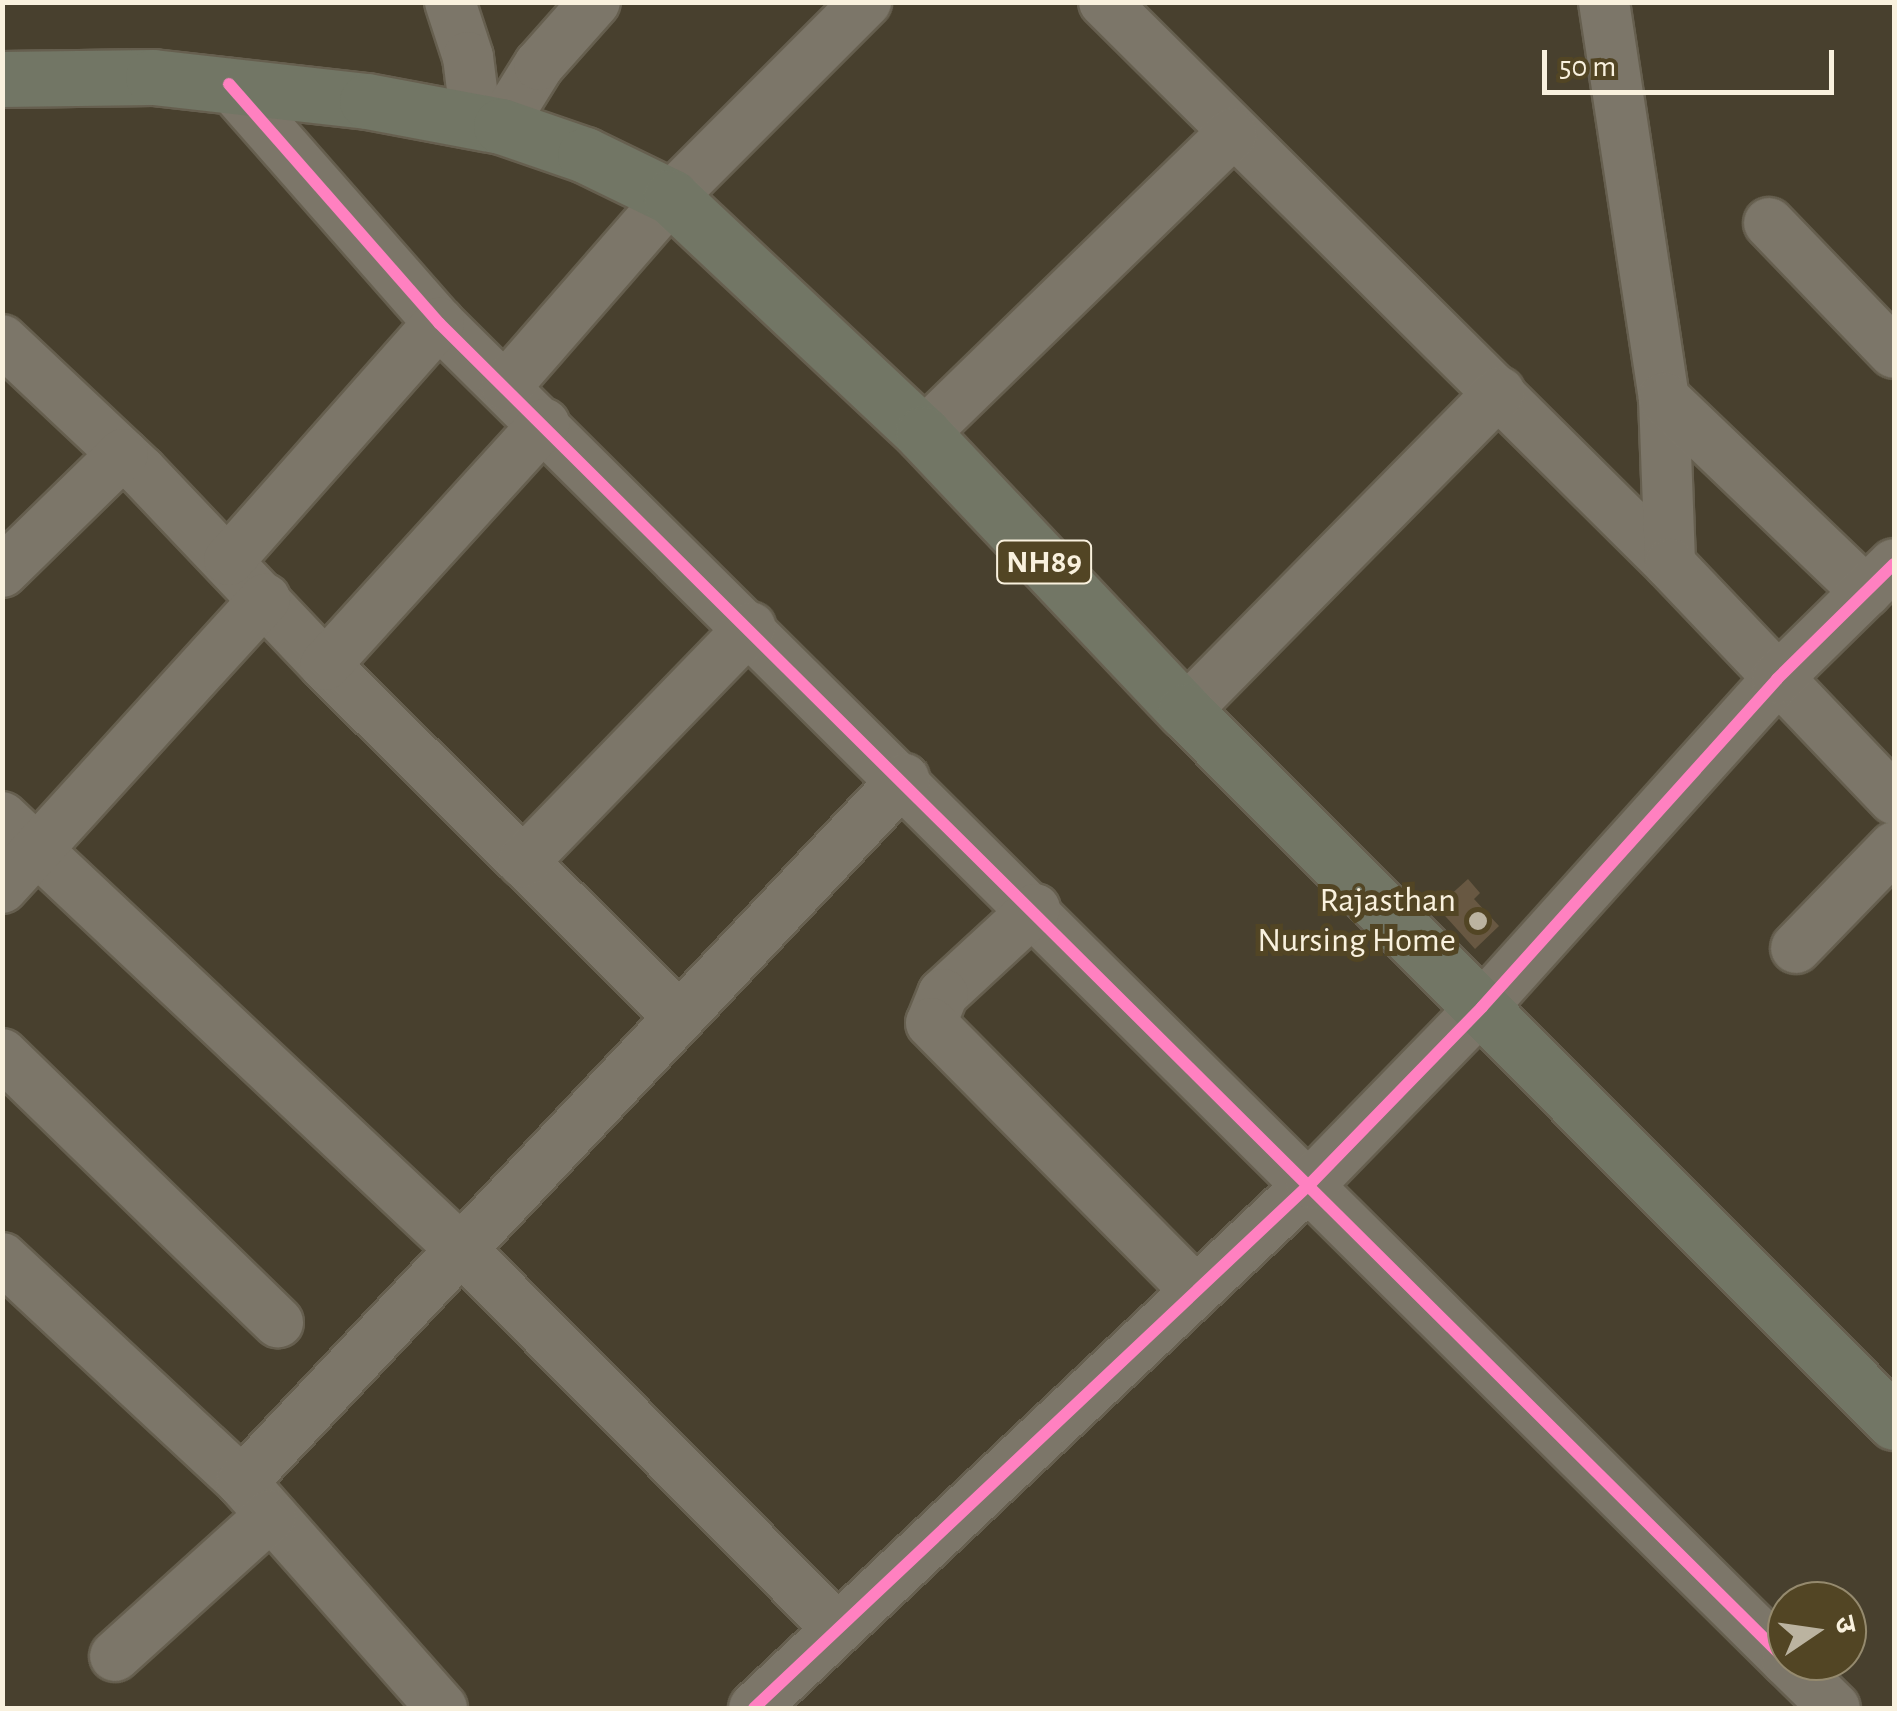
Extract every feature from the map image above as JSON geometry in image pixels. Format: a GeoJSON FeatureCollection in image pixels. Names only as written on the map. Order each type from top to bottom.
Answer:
{"type":"FeatureCollection","features":[{"type":"Feature","properties":{"kind":"main road","name":"NH89"},"geometry":{"type":"LineString","coordinates":[[2,79],[154,77],[230,84],[488,123],[585,155],[671,197],[923,434],[1184,712],[1894,1422]]}},
{"type":"Feature","properties":{"kind":"street"},"geometry":{"type":"LineString","coordinates":[[450,2],[488,123]]}},
{"type":"Feature","properties":{"kind":"street"},"geometry":{"type":"LineString","coordinates":[[488,123],[595,2]]}},
{"type":"Feature","properties":{"kind":"street"},"geometry":{"type":"LineString","coordinates":[[506,386],[671,197],[866,2]]}},
{"type":"Feature","properties":{"kind":"street"},"geometry":{"type":"LineString","coordinates":[[1104,2],[1232,134],[1500,392],[1894,799]]}},
{"type":"Feature","properties":{"kind":"street"},"geometry":{"type":"LineString","coordinates":[[1604,2],[1664,398],[1670,564]]}},
{"type":"Feature","properties":{"kind":"street"},"geometry":{"type":"LineString","coordinates":[[230,84],[439,323],[751,627],[1767,1641]]}},
{"type":"Feature","properties":{"kind":"street"},"geometry":{"type":"LineString","coordinates":[[923,434],[1232,134]]}},
{"type":"Feature","properties":{"kind":"street"},"geometry":{"type":"LineString","coordinates":[[1769,224],[1894,354]]}},
{"type":"Feature","properties":{"kind":"street"},"geometry":{"type":"LineString","coordinates":[[229,560],[439,323]]}},
{"type":"Feature","properties":{"kind":"street"},"geometry":{"type":"LineString","coordinates":[[2,340],[123,454],[229,560],[325,665],[679,1016]]}},
{"type":"Feature","properties":{"kind":"street"},"geometry":{"type":"LineString","coordinates":[[1184,712],[1500,392]]}},
{"type":"Feature","properties":{"kind":"street"},"geometry":{"type":"LineString","coordinates":[[754,1708],[1311,1183],[1482,1007],[1776,680],[1880,578],[1664,398]]}},
{"type":"Feature","properties":{"kind":"street"},"geometry":{"type":"LineString","coordinates":[[325,665],[544,424]]}},
{"type":"Feature","properties":{"kind":"street"},"geometry":{"type":"LineString","coordinates":[[2,572],[123,454]]}},
{"type":"Feature","properties":{"kind":"street"},"geometry":{"type":"LineString","coordinates":[[20,872],[265,599]]}},
{"type":"Feature","properties":{"kind":"street"},"geometry":{"type":"LineString","coordinates":[[523,862],[751,627]]}},
{"type":"Feature","properties":{"kind":"street"},"geometry":{"type":"LineString","coordinates":[[115,1656],[256,1498],[464,1252],[679,1016],[904,779]]}},
{"type":"Feature","properties":{"kind":"street"},"geometry":{"type":"LineString","coordinates":[[2,816],[20,872],[464,1252],[837,1628]]}},
{"type":"Feature","properties":{"kind":"street"},"geometry":{"type":"LineString","coordinates":[[1796,948],[1894,848]]}},
{"type":"Feature","properties":{"kind":"street"},"geometry":{"type":"LineString","coordinates":[[1035,910],[943,994],[931,1023],[1196,1291]]}},
{"type":"Feature","properties":{"kind":"street"},"geometry":{"type":"LineString","coordinates":[[2,1054],[278,1322]]}},
{"type":"Feature","properties":{"kind":"street"},"geometry":{"type":"LineString","coordinates":[[2,1258],[256,1498],[427,1704]]}},
{"type":"Feature","properties":{"kind":"street"},"geometry":{"type":"LineString","coordinates":[[1807,1681],[1835,1708]]}},
{"type":"Feature","properties":{"kind":"building"},"geometry":{"type":"Polygon","coordinates":[[[1468,879],[1480,893],[1474,899],[1499,926],[1475,949],[1437,907],[1468,879]]]}},
{"type":"Feature","properties":{"kind":"cycle path"},"geometry":{"type":"LineString","coordinates":[[229,84],[439,323],[1767,1641]]}},
{"type":"Feature","properties":{"kind":"cycle path"},"geometry":{"type":"LineString","coordinates":[[754,1708],[1311,1183],[1482,1007],[1777,679],[1894,564]]}},
{"type":"Feature","properties":{"kind":"place","name":"Rajasthan Nursing Home"},"geometry":{"type":"Point","coordinates":[1478,921]}}]}
